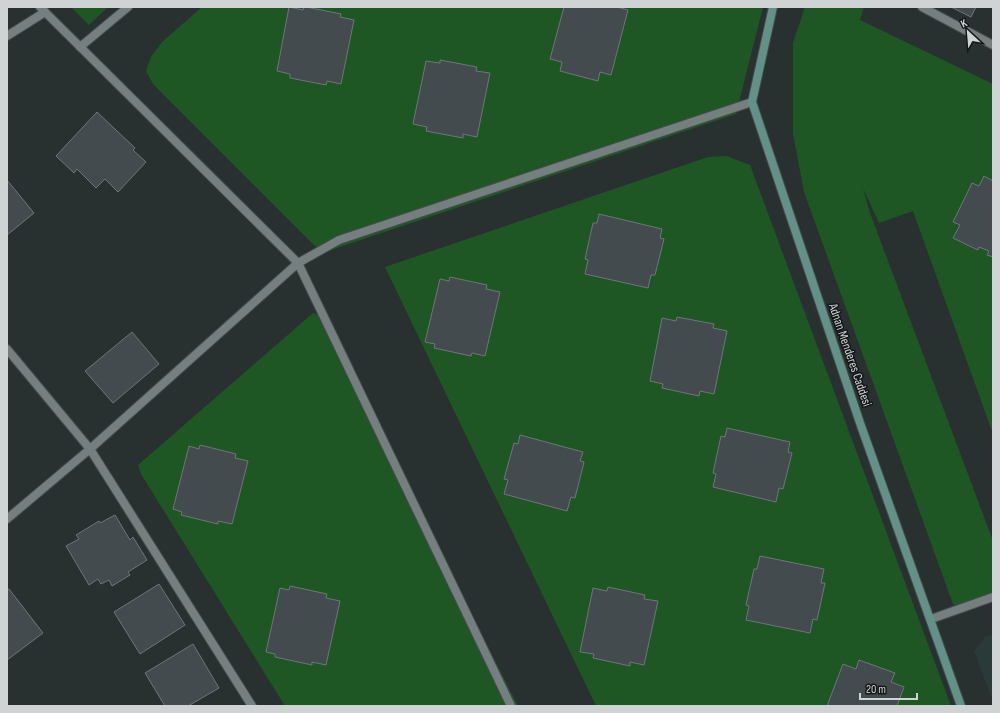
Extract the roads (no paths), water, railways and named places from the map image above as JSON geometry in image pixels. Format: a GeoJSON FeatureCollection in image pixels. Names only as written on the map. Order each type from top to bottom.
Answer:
{"type":"FeatureCollection","features":[{"type":"Feature","properties":{"kind":"street"},"geometry":{"type":"LineString","coordinates":[[80,48],[128,7]]}},
{"type":"Feature","properties":{"kind":"street"},"geometry":{"type":"LineString","coordinates":[[7,519],[90,449],[298,263],[339,240],[752,102],[773,7]]}},
{"type":"Feature","properties":{"kind":"street"},"geometry":{"type":"LineString","coordinates":[[922,7],[993,45]]}},
{"type":"Feature","properties":{"kind":"street"},"geometry":{"type":"LineString","coordinates":[[7,36],[42,9],[298,263],[511,706]]}},
{"type":"Feature","properties":{"kind":"street","name":"Adnan Menderes Caddesi"},"geometry":{"type":"LineString","coordinates":[[752,102],[860,423],[961,706]]}},
{"type":"Feature","properties":{"kind":"street"},"geometry":{"type":"LineString","coordinates":[[7,349],[90,449],[252,706]]}},
{"type":"Feature","properties":{"kind":"street"},"geometry":{"type":"LineString","coordinates":[[931,619],[993,598]]}}]}
